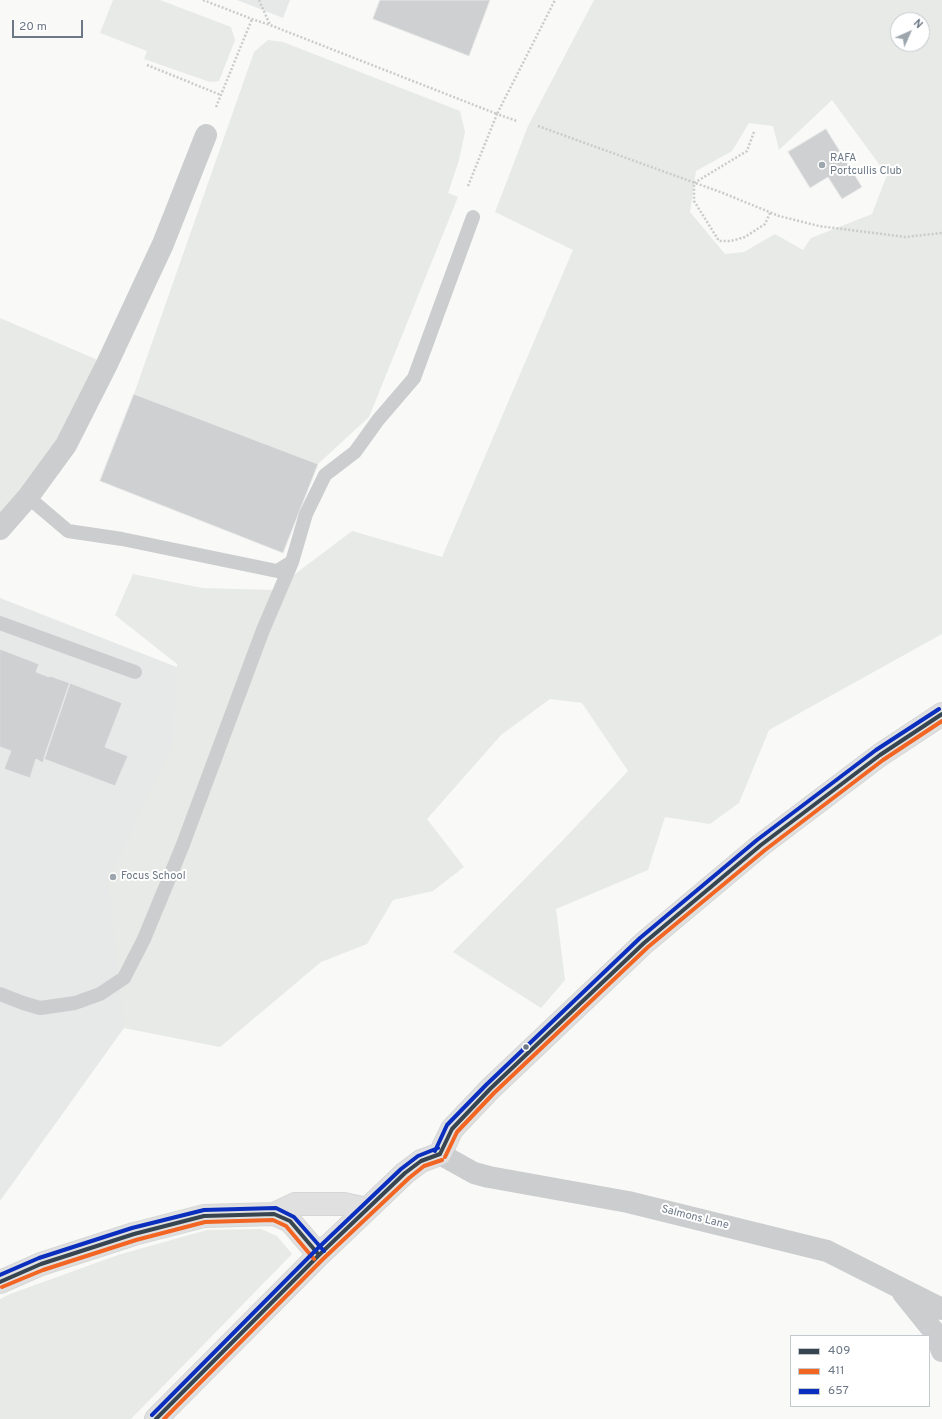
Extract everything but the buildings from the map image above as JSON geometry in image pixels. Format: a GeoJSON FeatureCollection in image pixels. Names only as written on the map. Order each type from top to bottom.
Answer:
{"type":"FeatureCollection","features":[{"type":"Feature","properties":{"kind":"street"},"geometry":{"type":"LineString","coordinates":[[0,529],[28,497],[66,445],[107,364],[163,244],[206,135]]}},
{"type":"Feature","properties":{"kind":"street"},"geometry":{"type":"LineString","coordinates":[[163,1417],[319,1255],[367,1209],[405,1173],[421,1161],[440,1154],[452,1129],[490,1089],[644,943],[768,840],[880,755],[942,714]]}},
{"type":"Feature","properties":{"kind":"street","name":"Salmons Lane"},"geometry":{"type":"LineString","coordinates":[[440,1154],[474,1173],[489,1177],[628,1202],[827,1251],[942,1309]]}},
{"type":"Feature","properties":{"kind":"street"},"geometry":{"type":"LineString","coordinates":[[0,1282],[41,1264],[112,1241],[204,1216],[274,1214],[295,1204],[344,1204],[367,1209]]}},
{"type":"Feature","properties":{"kind":"street"},"geometry":{"type":"LineString","coordinates":[[274,1214],[290,1221],[319,1255]]}},
{"type":"Feature","properties":{"kind":"street"},"geometry":{"type":"LineString","coordinates":[[898,1287],[936,1334],[942,1351]]}},
{"type":"Feature","properties":{"kind":"lane"},"geometry":{"type":"LineString","coordinates":[[0,994],[40,1008],[75,1003],[100,994],[124,978],[144,939],[182,848],[263,630],[292,562],[306,514],[325,475],[355,452],[378,420],[414,378],[473,217]]}},
{"type":"Feature","properties":{"kind":"lane"},"geometry":{"type":"LineString","coordinates":[[28,497],[68,531],[122,539],[277,571],[292,562]]}},
{"type":"Feature","properties":{"kind":"lane"},"geometry":{"type":"LineString","coordinates":[[0,623],[135,672]]}},
{"type":"Feature","properties":{"kind":"path"},"geometry":{"type":"LineString","coordinates":[[203,0],[517,121]]}},
{"type":"Feature","properties":{"kind":"path"},"geometry":{"type":"LineString","coordinates":[[259,0],[270,25]]}},
{"type":"Feature","properties":{"kind":"path"},"geometry":{"type":"LineString","coordinates":[[468,186],[497,114],[555,0]]}},
{"type":"Feature","properties":{"kind":"path"},"geometry":{"type":"LineString","coordinates":[[216,108],[252,19]]}},
{"type":"Feature","properties":{"kind":"path"},"geometry":{"type":"LineString","coordinates":[[146,65],[221,95]]}},
{"type":"Feature","properties":{"kind":"path"},"geometry":{"type":"LineString","coordinates":[[538,126],[779,216],[819,226],[905,237],[942,233]]}},
{"type":"Feature","properties":{"kind":"path"},"geometry":{"type":"LineString","coordinates":[[694,183],[747,151],[754,132]]}},
{"type":"Feature","properties":{"kind":"path"},"geometry":{"type":"LineString","coordinates":[[694,183],[694,201],[719,241],[731,241],[746,238],[765,224],[770,213]]}},
{"type":"Feature","properties":{"kind":"shaded area"},"geometry":{"type":"Polygon","coordinates":[[[113,0],[160,0],[231,27],[235,40],[219,81],[210,82],[144,59],[147,51],[100,33],[113,0]]]}},
{"type":"Feature","properties":{"kind":"shaded area"},"geometry":{"type":"Polygon","coordinates":[[[237,0],[290,0],[283,18],[237,0]]]}},
{"type":"Feature","properties":{"kind":"shaded area"},"geometry":{"type":"Polygon","coordinates":[[[594,0],[942,0],[942,634],[769,730],[739,803],[710,824],[665,817],[648,870],[556,909],[565,980],[541,1008],[453,952],[564,839],[628,771],[582,703],[550,699],[501,735],[427,819],[464,867],[433,891],[393,900],[367,944],[321,962],[220,1047],[124,1028],[108,879],[173,747],[177,664],[115,615],[133,574],[202,588],[274,590],[352,531],[442,557],[573,250],[495,212],[528,126],[594,0]],[[832,100],[779,150],[773,126],[749,123],[732,151],[696,171],[690,212],[725,254],[744,252],[775,234],[803,250],[811,238],[872,214],[887,175],[832,100]]]}},
{"type":"Feature","properties":{"kind":"shaded area"},"geometry":{"type":"Polygon","coordinates":[[[268,40],[283,42],[460,111],[465,132],[459,160],[448,193],[458,197],[369,417],[318,464],[134,394],[254,52],[268,40]]]}},
{"type":"Feature","properties":{"kind":"shaded area"},"geometry":{"type":"Polygon","coordinates":[[[0,318],[107,364],[0,529],[0,318]]]}},
{"type":"Feature","properties":{"kind":"shaded area","name":"Focus School"},"geometry":{"type":"Polygon","coordinates":[[[0,598],[328,726],[124,1028],[0,1201],[0,598]]]}},
{"type":"Feature","properties":{"kind":"shaded area"},"geometry":{"type":"Polygon","coordinates":[[[261,1229],[277,1236],[292,1254],[131,1419],[0,1419],[0,1299],[118,1255],[207,1230],[261,1229]]]}},
{"type":"Feature","properties":{"kind":"transit line","name":"657"},"geometry":{"type":"LineString","coordinates":[[435,1151],[447,1125],[486,1085],[640,938],[757,840],[876,750],[939,709]]}},
{"type":"Feature","properties":{"kind":"transit line","name":"409"},"geometry":{"type":"LineString","coordinates":[[440,1154],[452,1129],[490,1089],[644,943],[761,845],[880,755],[942,714]]}},
{"type":"Feature","properties":{"kind":"transit line","name":"411"},"geometry":{"type":"LineString","coordinates":[[445,1157],[457,1132],[494,1093],[648,947],[765,850],[883,760],[942,721]]}},
{"type":"Feature","properties":{"kind":"transit line","name":"657"},"geometry":{"type":"LineString","coordinates":[[152,1415],[315,1251],[401,1169],[418,1156],[438,1148]]}},
{"type":"Feature","properties":{"kind":"transit line","name":"409"},"geometry":{"type":"LineString","coordinates":[[156,1419],[319,1255],[405,1173],[421,1161],[440,1154]]}},
{"type":"Feature","properties":{"kind":"transit line","name":"411"},"geometry":{"type":"LineString","coordinates":[[164,1419],[323,1259],[409,1178],[424,1166],[442,1160]]}},
{"type":"Feature","properties":{"kind":"transit line","name":"657"},"geometry":{"type":"LineString","coordinates":[[0,1275],[39,1258],[132,1228],[204,1210],[276,1208],[294,1217],[324,1251]]}},
{"type":"Feature","properties":{"kind":"transit line","name":"409"},"geometry":{"type":"LineString","coordinates":[[0,1282],[41,1264],[134,1234],[204,1216],[274,1214],[290,1221],[319,1255]]}},
{"type":"Feature","properties":{"kind":"transit line","name":"411"},"geometry":{"type":"LineString","coordinates":[[2,1287],[43,1270],[136,1240],[205,1222],[273,1220],[286,1226],[314,1259]]}},
{"type":"Feature","properties":{"kind":"place","name":"RAFA Portcullis Club"},"geometry":{"type":"Point","coordinates":[822,165]}},
{"type":"Feature","properties":{"kind":"place","name":"Focus School"},"geometry":{"type":"Point","coordinates":[113,877]}}]}
